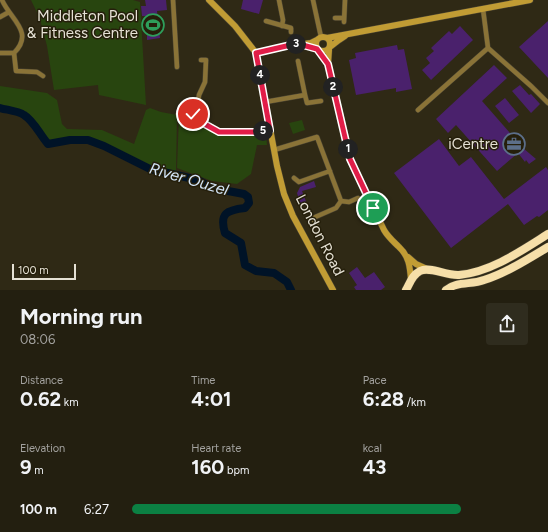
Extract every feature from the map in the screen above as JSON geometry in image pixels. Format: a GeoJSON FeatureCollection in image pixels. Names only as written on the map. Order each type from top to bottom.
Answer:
{"type":"FeatureCollection","features":[{"type":"Feature","properties":{"kind":"highway"},"geometry":{"type":"LineString","coordinates":[[409,286],[416,273],[427,269],[438,273],[455,275],[480,270],[506,258],[548,234]]}},
{"type":"Feature","properties":{"kind":"highway"},"geometry":{"type":"LineString","coordinates":[[438,273],[444,281],[445,290],[456,284],[475,282],[490,278],[548,247]]}},
{"type":"Feature","properties":{"kind":"street"},"geometry":{"type":"LineString","coordinates":[[0,52],[14,52],[20,46],[22,31],[2,0]]}},
{"type":"Feature","properties":{"kind":"street"},"geometry":{"type":"LineString","coordinates":[[173,0],[177,67]]}},
{"type":"Feature","properties":{"kind":"street"},"geometry":{"type":"LineString","coordinates":[[209,0],[235,26],[256,53],[269,49],[311,43],[322,38],[530,0]]}},
{"type":"Feature","properties":{"kind":"street"},"geometry":{"type":"LineString","coordinates":[[279,0],[283,20],[282,26]]}},
{"type":"Feature","properties":{"kind":"street"},"geometry":{"type":"LineString","coordinates":[[313,0],[322,38]]}},
{"type":"Feature","properties":{"kind":"street"},"geometry":{"type":"LineString","coordinates":[[335,18],[344,20],[345,0]]}},
{"type":"Feature","properties":{"kind":"street"},"geometry":{"type":"LineString","coordinates":[[483,9],[488,48],[548,103]]}},
{"type":"Feature","properties":{"kind":"street"},"geometry":{"type":"LineString","coordinates":[[0,16],[9,12]]}},
{"type":"Feature","properties":{"kind":"street"},"geometry":{"type":"LineString","coordinates":[[266,21],[291,28],[292,32]]}},
{"type":"Feature","properties":{"kind":"street"},"geometry":{"type":"LineString","coordinates":[[299,44],[324,52],[339,40],[352,33]]}},
{"type":"Feature","properties":{"kind":"street"},"geometry":{"type":"LineString","coordinates":[[322,38],[330,41],[328,64],[352,164],[386,233],[406,256],[416,264],[427,269]]}},
{"type":"Feature","properties":{"kind":"street"},"geometry":{"type":"LineString","coordinates":[[322,38],[316,46],[328,64]]}},
{"type":"Feature","properties":{"kind":"street"},"geometry":{"type":"LineString","coordinates":[[418,110],[488,48]]}},
{"type":"Feature","properties":{"kind":"street"},"geometry":{"type":"LineString","coordinates":[[14,52],[16,71],[37,72],[43,76]]}},
{"type":"Feature","properties":{"kind":"street","name":"London Road"},"geometry":{"type":"LineString","coordinates":[[256,53],[279,177],[288,206],[334,289]]}},
{"type":"Feature","properties":{"kind":"street"},"geometry":{"type":"LineString","coordinates":[[192,117],[198,104],[199,95],[206,82],[206,60],[201,60]]}},
{"type":"Feature","properties":{"kind":"street"},"geometry":{"type":"LineString","coordinates":[[298,61],[307,103],[322,101]]}},
{"type":"Feature","properties":{"kind":"street"},"geometry":{"type":"LineString","coordinates":[[265,102],[305,95]]}},
{"type":"Feature","properties":{"kind":"street"},"geometry":{"type":"LineString","coordinates":[[178,114],[192,117],[219,132],[256,132],[270,130]]}},
{"type":"Feature","properties":{"kind":"street"},"geometry":{"type":"LineString","coordinates":[[315,131],[341,201]]}},
{"type":"Feature","properties":{"kind":"street"},"geometry":{"type":"LineString","coordinates":[[274,150],[317,137]]}},
{"type":"Feature","properties":{"kind":"street"},"geometry":{"type":"LineString","coordinates":[[299,182],[330,171]]}},
{"type":"Feature","properties":{"kind":"street"},"geometry":{"type":"LineString","coordinates":[[294,178],[299,182]]}},
{"type":"Feature","properties":{"kind":"street"},"geometry":{"type":"LineString","coordinates":[[297,188],[299,182]]}},
{"type":"Feature","properties":{"kind":"street"},"geometry":{"type":"LineString","coordinates":[[341,201],[349,202],[358,198]]}},
{"type":"Feature","properties":{"kind":"street"},"geometry":{"type":"LineString","coordinates":[[316,224],[313,218],[336,208],[341,201]]}},
{"type":"Feature","properties":{"kind":"street"},"geometry":{"type":"LineString","coordinates":[[406,256],[410,268],[409,286]]}},
{"type":"Feature","properties":{"kind":"green space"},"geometry":{"type":"Polygon","coordinates":[[[31,0],[133,0],[140,2],[146,105],[99,95],[98,85],[54,90],[47,46],[40,19],[31,0]]]}},
{"type":"Feature","properties":{"kind":"green space"},"geometry":{"type":"Polygon","coordinates":[[[0,86],[47,93],[57,100],[62,124],[67,129],[102,130],[134,144],[146,110],[150,108],[177,115],[176,171],[153,167],[91,138],[71,138],[52,141],[47,139],[29,114],[11,107],[0,106],[0,86]]]}},
{"type":"Feature","properties":{"kind":"green space"},"geometry":{"type":"Polygon","coordinates":[[[179,116],[191,119],[219,136],[266,134],[267,145],[257,145],[251,174],[237,184],[212,181],[177,168],[179,116]]]}},
{"type":"Feature","properties":{"kind":"green space"},"geometry":{"type":"Polygon","coordinates":[[[302,120],[305,130],[293,134],[289,123],[302,120]]]}},
{"type":"Feature","properties":{"kind":"building","name":"Middleton Pool & Fitness Centre"},"geometry":{"type":"Polygon","coordinates":[[[145,0],[166,0],[167,10],[157,11],[160,38],[147,40],[147,16],[142,16],[141,6],[146,6],[145,0]]]}},
{"type":"Feature","properties":{"kind":"building"},"geometry":{"type":"Polygon","coordinates":[[[243,0],[263,0],[259,14],[241,9],[243,0]]]}},
{"type":"Feature","properties":{"kind":"building"},"geometry":{"type":"Polygon","coordinates":[[[548,21],[548,78],[519,47],[548,21]]]}},
{"type":"Feature","properties":{"kind":"building"},"geometry":{"type":"Polygon","coordinates":[[[460,26],[473,40],[431,80],[422,70],[430,63],[426,58],[434,51],[431,48],[449,31],[452,34],[460,26]]]}},
{"type":"Feature","properties":{"kind":"building"},"geometry":{"type":"Polygon","coordinates":[[[397,45],[398,50],[404,49],[412,89],[396,92],[396,88],[356,95],[349,60],[356,58],[355,53],[397,45]]]}},
{"type":"Feature","properties":{"kind":"building"},"geometry":{"type":"Polygon","coordinates":[[[494,65],[507,78],[482,101],[523,148],[536,159],[529,164],[526,160],[525,162],[518,153],[497,171],[456,125],[448,133],[436,119],[494,65]]]}},
{"type":"Feature","properties":{"kind":"building"},"geometry":{"type":"Polygon","coordinates":[[[520,85],[540,104],[531,113],[512,91],[520,85]]]}},
{"type":"Feature","properties":{"kind":"building"},"geometry":{"type":"Polygon","coordinates":[[[505,98],[519,115],[509,123],[495,106],[505,98]]]}},
{"type":"Feature","properties":{"kind":"building"},"geometry":{"type":"Polygon","coordinates":[[[439,139],[459,166],[471,157],[504,199],[546,167],[548,170],[548,210],[524,225],[508,204],[451,248],[394,173],[439,139]]]}},
{"type":"Feature","properties":{"kind":"building"},"geometry":{"type":"Polygon","coordinates":[[[314,181],[316,187],[302,191],[307,204],[301,206],[297,193],[300,187],[314,181]]]}},
{"type":"Feature","properties":{"kind":"building"},"geometry":{"type":"Polygon","coordinates":[[[357,267],[365,278],[374,272],[385,287],[381,290],[356,290],[354,287],[357,285],[349,273],[357,267]]]}},
{"type":"Feature","properties":{"kind":"waterway","name":"River Ouzel"},"geometry":{"type":"LineString","coordinates":[[0,108],[19,112],[24,115],[34,124],[48,144],[70,140],[88,140],[104,146],[150,169],[198,180],[212,188],[244,194],[248,197],[249,203],[245,208],[233,210],[226,214],[223,221],[225,233],[241,243],[245,265],[256,271],[274,273],[287,282],[291,290]]}},
{"type":"Feature","properties":{"kind":"place","name":"Middleton Pool & Fitness Centre"},"geometry":{"type":"Point","coordinates":[153,25]}},
{"type":"Feature","properties":{"kind":"place","name":"iCentre"},"geometry":{"type":"Point","coordinates":[514,144]}},
{"type":"Feature","properties":{"kind":"route"},"geometry":{"type":"LineString","coordinates":[[193,114],[192,117],[222,133],[270,130],[256,53],[295,44],[317,49],[323,55],[328,64],[351,161],[373,208]]}}]}
